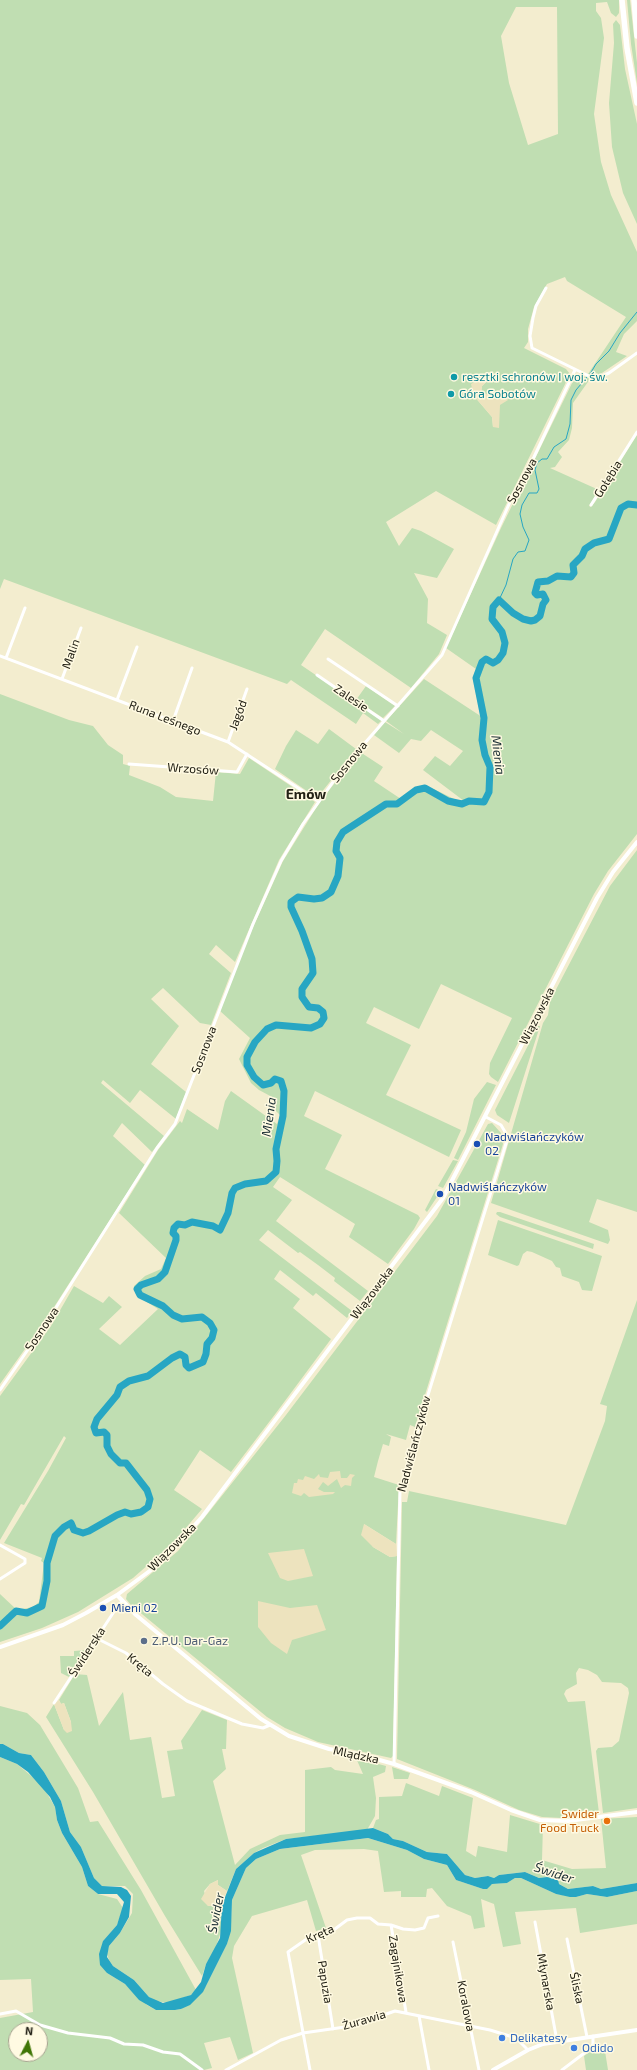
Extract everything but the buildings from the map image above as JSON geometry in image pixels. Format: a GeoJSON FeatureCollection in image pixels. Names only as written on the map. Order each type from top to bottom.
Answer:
{"type":"FeatureCollection","features":[{"type":"Feature","properties":{"kind":"highway"},"geometry":{"type":"LineString","coordinates":[[622,0],[627,48],[637,103]]}},
{"type":"Feature","properties":{"kind":"highway"},"geometry":{"type":"LineString","coordinates":[[634,0],[637,36]]}},
{"type":"Feature","properties":{"kind":"main road","name":"Wiązowska"},"geometry":{"type":"LineString","coordinates":[[0,1647],[59,1626],[86,1614],[117,1595],[151,1570],[176,1546],[202,1517],[430,1216],[454,1178],[600,893],[613,872],[637,842]]}},
{"type":"Feature","properties":{"kind":"main road","name":"Mlądzka"},"geometry":{"type":"LineString","coordinates":[[117,1595],[122,1602],[147,1625],[270,1725],[289,1736],[309,1744],[394,1764],[471,1792],[511,1810],[540,1820],[568,1821],[637,1812]]}},
{"type":"Feature","properties":{"kind":"main road"},"geometry":{"type":"LineString","coordinates":[[493,2070],[528,2050],[557,2041],[637,2030]]}},
{"type":"Feature","properties":{"kind":"street"},"geometry":{"type":"LineString","coordinates":[[546,288],[536,306],[533,318],[530,336],[532,348],[575,370],[597,379],[636,355]]}},
{"type":"Feature","properties":{"kind":"street","name":"Sosnowa"},"geometry":{"type":"LineString","coordinates":[[0,1390],[45,1326],[157,1148],[175,1124],[253,924],[281,862],[318,802],[347,763],[442,655],[514,493],[544,437],[575,370]]}},
{"type":"Feature","properties":{"kind":"street","name":"Gołębia"},"geometry":{"type":"LineString","coordinates":[[591,505],[637,432]]}},
{"type":"Feature","properties":{"kind":"street"},"geometry":{"type":"LineString","coordinates":[[6,658],[25,608]]}},
{"type":"Feature","properties":{"kind":"street","name":"Malin"},"geometry":{"type":"LineString","coordinates":[[62,679],[81,628]]}},
{"type":"Feature","properties":{"kind":"street"},"geometry":{"type":"LineString","coordinates":[[117,700],[137,648]]}},
{"type":"Feature","properties":{"kind":"street","name":"Runa Leśnego"},"geometry":{"type":"LineString","coordinates":[[0,656],[228,742],[318,802]]}},
{"type":"Feature","properties":{"kind":"street"},"geometry":{"type":"LineString","coordinates":[[328,658],[398,706]]}},
{"type":"Feature","properties":{"kind":"street"},"geometry":{"type":"LineString","coordinates":[[173,721],[192,668]]}},
{"type":"Feature","properties":{"kind":"street","name":"Zalesie"},"geometry":{"type":"LineString","coordinates":[[317,675],[384,721]]}},
{"type":"Feature","properties":{"kind":"street","name":"Jagód"},"geometry":{"type":"LineString","coordinates":[[228,742],[247,689]]}},
{"type":"Feature","properties":{"kind":"street","name":"Wrzosów"},"geometry":{"type":"LineString","coordinates":[[129,764],[237,772],[247,754]]}},
{"type":"Feature","properties":{"kind":"street","name":"Nadwiślańczyków"},"geometry":{"type":"LineString","coordinates":[[394,1764],[400,1491],[423,1411],[508,1137],[501,1125],[486,1117]]}},
{"type":"Feature","properties":{"kind":"street"},"geometry":{"type":"LineString","coordinates":[[0,1545],[25,1559],[24,1563],[0,1579]]}},
{"type":"Feature","properties":{"kind":"street","name":"Świderska"},"geometry":{"type":"LineString","coordinates":[[54,1703],[96,1638],[119,1604],[122,1602]]}},
{"type":"Feature","properties":{"kind":"street","name":"Kręta"},"geometry":{"type":"LineString","coordinates":[[96,1638],[126,1653],[187,1702],[242,1724],[262,1728],[270,1725]]}},
{"type":"Feature","properties":{"kind":"street","name":"Kręta"},"geometry":{"type":"LineString","coordinates":[[310,2070],[288,1952],[311,1936],[335,1929],[347,1920],[370,1918],[378,1924],[415,1930],[424,1928],[428,1918],[438,1916]]}},
{"type":"Feature","properties":{"kind":"street","name":"Młynarska"},"geometry":{"type":"LineString","coordinates":[[535,1922],[557,2041]]}},
{"type":"Feature","properties":{"kind":"street","name":"Zagajnikowa"},"geometry":{"type":"LineString","coordinates":[[391,1925],[406,2012]]}},
{"type":"Feature","properties":{"kind":"street","name":"Papuzia"},"geometry":{"type":"LineString","coordinates":[[318,1935],[333,2029]]}},
{"type":"Feature","properties":{"kind":"street","name":"Śliska"},"geometry":{"type":"LineString","coordinates":[[567,1939],[587,2037]]}},
{"type":"Feature","properties":{"kind":"street","name":"Koralowa"},"geometry":{"type":"LineString","coordinates":[[453,1942],[478,2070]]}},
{"type":"Feature","properties":{"kind":"street","name":"Żurawia"},"geometry":{"type":"LineString","coordinates":[[226,2070],[282,2040],[303,2033],[352,2026],[395,2011],[469,2025],[516,2038],[528,2050]]}},
{"type":"Feature","properties":{"kind":"street"},"geometry":{"type":"LineString","coordinates":[[0,2014],[16,2012],[40,2025],[68,2033],[110,2038],[124,2044],[143,2046],[163,2052],[180,2054],[202,2070]]}},
{"type":"Feature","properties":{"kind":"street","name":"Zagajnikowa"},"geometry":{"type":"LineString","coordinates":[[419,2016],[429,2070]]}},
{"type":"Feature","properties":{"kind":"street"},"geometry":{"type":"LineString","coordinates":[[562,2070],[592,2048],[593,2036]]}},
{"type":"Feature","properties":{"kind":"green space"},"geometry":{"type":"Polygon","coordinates":[[[0,0],[619,0],[619,13],[616,17],[611,13],[607,2],[596,3],[596,11],[601,18],[604,38],[594,114],[601,162],[611,195],[637,252],[637,321],[624,334],[616,352],[627,356],[596,377],[588,374],[626,317],[567,281],[565,277],[547,284],[534,307],[528,329],[528,342],[524,348],[566,369],[570,374],[496,525],[436,491],[386,522],[399,546],[412,528],[421,531],[454,549],[437,578],[414,573],[428,599],[427,623],[447,635],[439,654],[411,688],[325,629],[301,665],[382,720],[378,724],[363,713],[356,724],[291,680],[287,684],[4,579],[0,589],[0,0]],[[516,7],[501,36],[509,83],[528,145],[558,134],[557,7],[516,7]],[[490,372],[474,396],[492,417],[493,427],[494,394],[481,394],[482,386],[492,376],[490,372]]]}},
{"type":"Feature","properties":{"kind":"green space"},"geometry":{"type":"Polygon","coordinates":[[[627,0],[630,0],[637,63],[637,83],[631,44],[627,0]]]}},
{"type":"Feature","properties":{"kind":"green space"},"geometry":{"type":"Polygon","coordinates":[[[616,20],[620,25],[625,69],[637,124],[637,224],[623,193],[612,147],[609,103],[614,43],[613,24],[616,20]]]}},
{"type":"Feature","properties":{"kind":"green space"},"geometry":{"type":"Polygon","coordinates":[[[576,375],[581,375],[590,379],[573,403],[572,428],[569,440],[558,452],[562,457],[555,467],[550,468],[599,490],[589,506],[591,507],[595,502],[637,435],[637,834],[608,871],[594,894],[498,1082],[489,1074],[490,1063],[512,1018],[441,984],[419,1029],[374,1007],[366,1023],[411,1045],[386,1095],[461,1130],[449,1157],[315,1091],[304,1116],[342,1135],[325,1169],[418,1215],[420,1218],[414,1229],[388,1264],[349,1237],[355,1224],[280,1177],[273,1187],[292,1200],[276,1221],[368,1291],[360,1301],[334,1281],[335,1278],[300,1252],[298,1253],[268,1230],[259,1240],[352,1311],[347,1318],[316,1293],[313,1296],[280,1270],[274,1279],[300,1299],[293,1308],[331,1339],[276,1413],[231,1472],[200,1450],[174,1490],[202,1509],[173,1543],[133,1578],[78,1612],[42,1628],[0,1642],[0,1594],[17,1610],[33,1607],[39,1602],[44,1563],[41,1561],[42,1558],[4,1543],[48,1471],[66,1438],[64,1436],[24,1505],[21,1504],[0,1540],[0,1396],[51,1326],[74,1286],[103,1303],[109,1296],[122,1307],[99,1329],[120,1345],[158,1309],[136,1295],[134,1286],[145,1276],[161,1269],[166,1258],[119,1213],[158,1150],[180,1121],[182,1123],[187,1109],[218,1130],[225,1101],[231,1091],[277,1124],[280,1115],[273,1108],[274,1098],[259,1090],[251,1083],[239,1059],[250,1038],[220,1011],[249,936],[283,861],[321,800],[360,752],[383,767],[374,781],[401,799],[410,791],[422,786],[434,789],[460,802],[464,801],[423,770],[435,756],[450,766],[463,751],[431,730],[421,741],[411,739],[399,753],[374,735],[385,722],[404,734],[386,721],[424,679],[482,717],[474,675],[476,669],[446,648],[501,528],[576,375]]]}},
{"type":"Feature","properties":{"kind":"green space"},"geometry":{"type":"Polygon","coordinates":[[[366,686],[395,706],[383,718],[356,700],[366,686]]]}},
{"type":"Feature","properties":{"kind":"green space"},"geometry":{"type":"Polygon","coordinates":[[[0,694],[69,720],[93,726],[108,745],[123,755],[123,764],[130,766],[129,775],[160,787],[176,797],[213,801],[216,772],[240,774],[249,758],[315,802],[279,860],[235,962],[216,945],[209,954],[231,973],[211,1025],[200,1023],[163,988],[151,999],[179,1026],[151,1064],[186,1092],[176,1119],[140,1090],[130,1103],[103,1080],[101,1083],[164,1136],[152,1152],[122,1123],[113,1136],[145,1165],[47,1318],[0,1384],[0,694]]]}},
{"type":"Feature","properties":{"kind":"green space"},"geometry":{"type":"Polygon","coordinates":[[[329,729],[356,749],[317,798],[275,769],[286,746],[296,730],[318,744],[329,729]]]}},
{"type":"Feature","properties":{"kind":"green space"},"geometry":{"type":"Polygon","coordinates":[[[637,850],[637,1212],[597,1199],[589,1222],[608,1230],[610,1240],[608,1244],[491,1203],[543,1023],[548,1015],[550,1001],[610,886],[637,850]]]}},
{"type":"Feature","properties":{"kind":"green space"},"geometry":{"type":"Polygon","coordinates":[[[538,1026],[540,1026],[509,1123],[497,1115],[495,1110],[538,1026]]]}},
{"type":"Feature","properties":{"kind":"green space"},"geometry":{"type":"Polygon","coordinates":[[[487,1082],[496,1085],[458,1160],[454,1158],[466,1132],[474,1099],[487,1082]]]}},
{"type":"Feature","properties":{"kind":"green space"},"geometry":{"type":"Polygon","coordinates":[[[492,1123],[501,1133],[503,1144],[415,1427],[410,1425],[406,1440],[386,1434],[391,1437],[389,1446],[383,1444],[374,1477],[399,1485],[396,1544],[364,1524],[373,1547],[390,1557],[397,1556],[393,1756],[391,1758],[318,1742],[285,1728],[267,1717],[131,1605],[126,1599],[127,1594],[178,1551],[286,1415],[437,1216],[488,1124],[492,1123]]]}},
{"type":"Feature","properties":{"kind":"green space"},"geometry":{"type":"Polygon","coordinates":[[[453,1160],[458,1161],[443,1188],[438,1186],[453,1160]]]}},
{"type":"Feature","properties":{"kind":"green space"},"geometry":{"type":"Polygon","coordinates":[[[436,1189],[441,1191],[427,1212],[425,1210],[436,1189]]]}},
{"type":"Feature","properties":{"kind":"green space"},"geometry":{"type":"Polygon","coordinates":[[[497,1212],[594,1244],[593,1249],[500,1217],[496,1214],[497,1212]]]}},
{"type":"Feature","properties":{"kind":"green space"},"geometry":{"type":"Polygon","coordinates":[[[498,1220],[602,1256],[592,1291],[582,1290],[579,1282],[562,1276],[560,1268],[556,1267],[552,1261],[532,1252],[527,1251],[523,1254],[519,1265],[517,1266],[488,1255],[498,1220]]]}},
{"type":"Feature","properties":{"kind":"green space"},"geometry":{"type":"Polygon","coordinates":[[[637,1300],[637,1808],[603,1813],[596,1751],[598,1748],[612,1747],[619,1741],[629,1693],[628,1688],[621,1683],[602,1682],[597,1675],[588,1670],[579,1668],[576,1673],[577,1684],[566,1690],[564,1694],[568,1702],[585,1701],[599,1813],[562,1818],[542,1817],[519,1810],[475,1790],[397,1759],[402,1502],[407,1502],[409,1491],[566,1525],[605,1421],[607,1406],[600,1404],[637,1300]]]}},
{"type":"Feature","properties":{"kind":"green space"},"geometry":{"type":"Polygon","coordinates":[[[87,1650],[69,1677],[61,1673],[60,1656],[74,1656],[74,1651],[87,1650]]]}},
{"type":"Feature","properties":{"kind":"green space"},"geometry":{"type":"Polygon","coordinates":[[[75,1674],[87,1675],[99,1726],[123,1692],[130,1740],[151,1737],[162,1798],[175,1796],[167,1751],[183,1749],[181,1741],[202,1710],[227,1720],[226,1749],[222,1749],[226,1769],[213,1781],[235,1865],[250,1849],[280,1835],[305,1832],[305,1770],[331,1767],[335,1770],[363,1774],[356,1758],[386,1766],[385,1772],[373,1777],[376,1798],[375,1816],[367,1830],[286,1839],[263,1848],[254,1853],[236,1869],[227,1891],[218,1885],[218,1880],[210,1884],[204,1891],[208,1906],[222,1905],[221,1931],[215,1950],[206,1964],[202,1976],[165,1916],[93,1792],[46,1717],[54,1704],[64,1730],[71,1722],[64,1703],[61,1704],[59,1700],[75,1674]]]}},
{"type":"Feature","properties":{"kind":"green space"},"geometry":{"type":"Polygon","coordinates":[[[0,1706],[27,1713],[40,1725],[78,1788],[90,1822],[98,1821],[141,1890],[196,1990],[191,1995],[168,2003],[156,2001],[149,1997],[134,1980],[113,1966],[109,1960],[107,1954],[109,1946],[120,1933],[132,1913],[133,1894],[125,1886],[102,1886],[94,1878],[81,1847],[70,1832],[61,1801],[44,1772],[31,1755],[19,1753],[3,1744],[0,1744],[0,1706]]]}},
{"type":"Feature","properties":{"kind":"green space"},"geometry":{"type":"Polygon","coordinates":[[[0,1757],[17,1764],[42,1785],[55,1807],[57,1820],[62,1833],[82,1867],[88,1886],[98,1894],[117,1899],[123,1908],[117,1925],[103,1941],[107,1973],[125,1984],[147,2005],[156,2010],[181,2009],[206,1986],[227,1944],[231,1921],[232,1900],[246,1868],[256,1859],[280,1849],[368,1838],[407,1850],[424,1859],[447,1865],[456,1880],[483,1889],[492,1884],[507,1883],[515,1878],[521,1878],[556,1894],[576,1897],[587,1894],[607,1897],[637,1891],[637,1924],[580,1933],[576,1908],[515,1912],[521,1944],[503,1947],[494,1904],[481,1899],[485,1927],[474,1929],[471,1916],[447,1906],[432,1888],[427,1889],[426,1897],[401,1897],[401,1891],[384,1892],[378,1851],[364,1849],[315,1850],[301,1855],[326,1928],[316,1931],[307,1900],[252,1916],[234,1946],[232,1958],[253,2053],[238,2060],[230,2037],[204,2043],[212,2068],[204,2070],[0,2070],[0,2018],[33,2012],[31,1979],[0,1980],[0,1757]]]}},
{"type":"Feature","properties":{"kind":"green space"},"geometry":{"type":"Polygon","coordinates":[[[392,1767],[410,1773],[408,1779],[394,1779],[392,1767]]]}},
{"type":"Feature","properties":{"kind":"green space"},"geometry":{"type":"Polygon","coordinates":[[[406,1783],[439,1796],[442,1786],[473,1798],[466,1851],[476,1857],[478,1846],[507,1852],[510,1815],[543,1825],[542,1860],[572,1869],[606,1868],[601,1819],[637,1817],[637,1883],[601,1889],[593,1886],[568,1889],[547,1877],[539,1878],[525,1872],[499,1875],[494,1878],[488,1876],[475,1878],[465,1875],[447,1854],[427,1852],[403,1841],[393,1839],[388,1834],[373,1828],[376,1820],[379,1819],[379,1797],[402,1796],[406,1783]]]}},
{"type":"Feature","properties":{"kind":"green space"},"geometry":{"type":"Polygon","coordinates":[[[598,2046],[605,2051],[608,2070],[586,2070],[584,2056],[598,2046]]]}},
{"type":"Feature","properties":{"kind":"sand"},"geometry":{"type":"Polygon","coordinates":[[[490,372],[493,376],[482,386],[481,394],[493,394],[501,389],[505,392],[508,400],[500,405],[499,428],[493,427],[492,417],[474,396],[471,384],[490,372]]]}},
{"type":"Feature","properties":{"kind":"sand"},"geometry":{"type":"Polygon","coordinates":[[[340,1471],[341,1478],[347,1478],[350,1474],[355,1475],[352,1478],[351,1486],[345,1485],[341,1488],[337,1479],[328,1486],[323,1482],[318,1489],[324,1492],[335,1492],[333,1494],[309,1497],[304,1493],[301,1496],[292,1493],[294,1483],[297,1483],[298,1479],[303,1480],[305,1476],[314,1479],[319,1474],[320,1477],[328,1478],[330,1472],[340,1471]]]}},
{"type":"Feature","properties":{"kind":"sand"},"geometry":{"type":"Polygon","coordinates":[[[364,1524],[396,1544],[397,1556],[390,1557],[373,1547],[361,1535],[364,1524]]]}},
{"type":"Feature","properties":{"kind":"sand"},"geometry":{"type":"Polygon","coordinates":[[[304,1549],[313,1576],[288,1581],[280,1578],[268,1553],[304,1549]]]}},
{"type":"Feature","properties":{"kind":"sand"},"geometry":{"type":"Polygon","coordinates":[[[258,1601],[290,1608],[317,1605],[326,1630],[292,1640],[287,1654],[271,1643],[258,1627],[258,1601]]]}},
{"type":"Feature","properties":{"kind":"sand"},"geometry":{"type":"Polygon","coordinates":[[[59,1700],[61,1704],[64,1703],[71,1722],[72,1731],[67,1733],[64,1730],[54,1704],[59,1700]]]}},
{"type":"Feature","properties":{"kind":"sand"},"geometry":{"type":"Polygon","coordinates":[[[218,1880],[218,1885],[227,1891],[222,1905],[208,1906],[201,1899],[210,1884],[218,1880]]]}},
{"type":"Feature","properties":{"kind":"water"},"geometry":{"type":"Polygon","coordinates":[[[0,1744],[3,1744],[19,1753],[31,1755],[44,1772],[61,1801],[70,1832],[81,1847],[94,1878],[102,1886],[121,1887],[127,1890],[131,1896],[129,1917],[120,1933],[109,1946],[107,1957],[113,1966],[134,1980],[149,1997],[163,2003],[191,1995],[201,1982],[206,1964],[220,1938],[222,1905],[236,1869],[254,1853],[286,1839],[373,1828],[388,1834],[393,1839],[403,1841],[427,1852],[447,1854],[465,1875],[475,1878],[488,1876],[494,1878],[499,1875],[525,1872],[539,1878],[547,1877],[558,1880],[559,1884],[568,1889],[593,1886],[601,1889],[637,1883],[637,1891],[607,1897],[587,1894],[570,1897],[556,1894],[521,1878],[515,1878],[507,1883],[492,1884],[487,1889],[483,1889],[456,1880],[447,1865],[424,1859],[407,1850],[368,1838],[280,1849],[256,1859],[246,1868],[232,1900],[231,1931],[227,1944],[203,1992],[190,2005],[181,2009],[156,2010],[139,2000],[125,1984],[107,1973],[100,1965],[99,1954],[103,1941],[117,1925],[124,1902],[117,1894],[98,1894],[88,1886],[82,1867],[62,1833],[57,1820],[55,1807],[50,1797],[28,1772],[17,1764],[0,1757],[0,1744]]]}},
{"type":"Feature","properties":{"kind":"waterway"},"geometry":{"type":"LineString","coordinates":[[590,374],[596,364],[609,351],[620,333],[637,312]]}},
{"type":"Feature","properties":{"kind":"waterway"},"geometry":{"type":"LineString","coordinates":[[499,600],[506,585],[513,559],[518,552],[525,551],[529,540],[523,527],[520,514],[522,505],[529,493],[537,493],[539,489],[535,470],[537,463],[542,459],[547,459],[554,447],[566,439],[570,424],[571,400],[576,390],[587,377]]}},
{"type":"Feature","properties":{"kind":"waterway","name":"Mienia"},"geometry":{"type":"LineString","coordinates":[[0,1626],[16,1611],[27,1613],[42,1606],[47,1581],[47,1563],[55,1536],[64,1527],[71,1523],[74,1530],[83,1533],[117,1515],[125,1512],[131,1514],[141,1512],[148,1507],[150,1499],[147,1490],[126,1463],[120,1463],[111,1454],[107,1446],[107,1435],[104,1432],[96,1433],[94,1427],[97,1419],[117,1395],[120,1387],[129,1381],[148,1376],[172,1358],[180,1354],[185,1357],[186,1365],[189,1368],[203,1362],[207,1344],[212,1338],[214,1330],[210,1323],[202,1317],[182,1319],[173,1315],[163,1306],[140,1295],[137,1289],[141,1285],[158,1279],[165,1272],[176,1240],[176,1236],[173,1233],[174,1228],[178,1224],[185,1225],[192,1222],[213,1226],[220,1230],[228,1213],[232,1193],[235,1188],[245,1184],[266,1181],[276,1172],[276,1149],[283,1116],[284,1091],[281,1081],[275,1079],[271,1083],[263,1085],[254,1077],[247,1065],[247,1057],[255,1042],[267,1029],[276,1025],[311,1028],[320,1024],[324,1018],[323,1012],[318,1008],[309,1007],[302,997],[302,989],[313,973],[312,959],[302,931],[291,907],[291,902],[298,897],[314,899],[322,898],[331,892],[338,876],[340,858],[336,851],[337,842],[343,832],[386,804],[397,804],[416,790],[425,788],[448,801],[462,804],[469,801],[484,802],[489,792],[490,767],[485,755],[482,740],[484,718],[476,678],[482,662],[486,659],[493,663],[498,660],[503,653],[505,643],[502,632],[492,619],[493,607],[499,600],[513,613],[523,619],[531,621],[535,620],[540,616],[543,604],[546,600],[543,594],[537,595],[535,593],[538,582],[548,581],[557,576],[571,577],[574,573],[573,565],[582,556],[585,549],[594,543],[609,539],[621,508],[628,504],[637,505]]}},
{"type":"Feature","properties":{"kind":"place","name":"resztki schronów I woj. św."},"geometry":{"type":"Point","coordinates":[454,377]}},
{"type":"Feature","properties":{"kind":"place","name":"Góra Sobotów"},"geometry":{"type":"Point","coordinates":[451,394]}},
{"type":"Feature","properties":{"kind":"place","name":"Nadwiślańczyków 02"},"geometry":{"type":"Point","coordinates":[477,1144]}},
{"type":"Feature","properties":{"kind":"place","name":"Nadwiślańczyków 01"},"geometry":{"type":"Point","coordinates":[440,1194]}},
{"type":"Feature","properties":{"kind":"place","name":"Mieni 02"},"geometry":{"type":"Point","coordinates":[103,1608]}},
{"type":"Feature","properties":{"kind":"place","name":"Z.P.U. Dar-Gaz"},"geometry":{"type":"Point","coordinates":[144,1641]}},
{"type":"Feature","properties":{"kind":"place","name":"Swider Food Truck"},"geometry":{"type":"Point","coordinates":[607,1821]}},
{"type":"Feature","properties":{"kind":"place","name":"Delikatesy"},"geometry":{"type":"Point","coordinates":[502,2038]}},
{"type":"Feature","properties":{"kind":"place","name":"Odido"},"geometry":{"type":"Point","coordinates":[574,2048]}},
{"type":"Feature","properties":{"kind":"district","name":"Emów"},"geometry":{"type":"Point","coordinates":[306,794]}},
{"type":"Feature","properties":{"kind":"water label","name":"Świder"},"geometry":{"type":"Point","coordinates":[554,1873]}},
{"type":"Feature","properties":{"kind":"water label","name":"Świder"},"geometry":{"type":"Point","coordinates":[216,1913]}}]}
